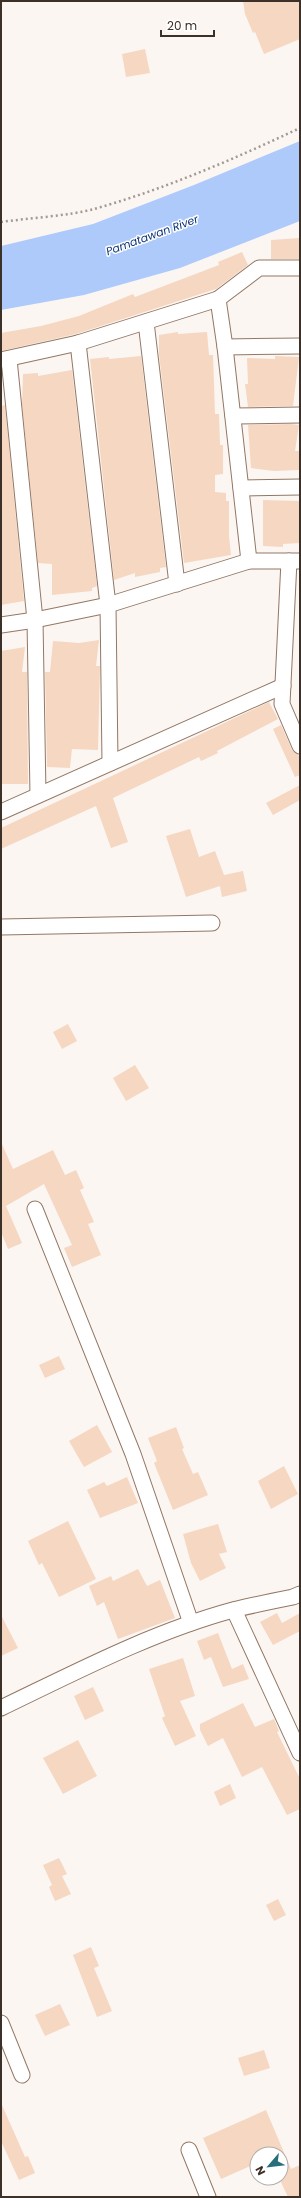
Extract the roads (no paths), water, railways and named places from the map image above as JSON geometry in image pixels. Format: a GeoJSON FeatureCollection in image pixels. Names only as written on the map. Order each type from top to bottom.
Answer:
{"type":"FeatureCollection","features":[{"type":"Feature","properties":{"kind":"street"},"geometry":{"type":"LineString","coordinates":[[38,795],[35,620],[5,360],[78,343],[218,299],[259,268],[300,268]]}},
{"type":"Feature","properties":{"kind":"street"},"geometry":{"type":"LineString","coordinates":[[218,299],[225,346],[249,562]]}},
{"type":"Feature","properties":{"kind":"street"},"geometry":{"type":"LineString","coordinates":[[146,322],[177,584]]}},
{"type":"Feature","properties":{"kind":"street"},"geometry":{"type":"LineString","coordinates":[[78,343],[108,605],[110,763]]}},
{"type":"Feature","properties":{"kind":"street"},"geometry":{"type":"LineString","coordinates":[[225,346],[300,346]]}},
{"type":"Feature","properties":{"kind":"street"},"geometry":{"type":"LineString","coordinates":[[233,416],[300,415]]}},
{"type":"Feature","properties":{"kind":"street"},"geometry":{"type":"LineString","coordinates":[[241,488],[300,487]]}},
{"type":"Feature","properties":{"kind":"street"},"geometry":{"type":"LineString","coordinates":[[1,625],[35,620],[108,605],[249,562],[295,561],[282,704],[294,713],[300,746]]}},
{"type":"Feature","properties":{"kind":"street"},"geometry":{"type":"LineString","coordinates":[[1,812],[283,686]]}},
{"type":"Feature","properties":{"kind":"street"},"geometry":{"type":"LineString","coordinates":[[1,927],[212,923]]}},
{"type":"Feature","properties":{"kind":"street"},"geometry":{"type":"LineString","coordinates":[[35,1209],[133,1454],[191,1623]]}},
{"type":"Feature","properties":{"kind":"street"},"geometry":{"type":"LineString","coordinates":[[1,1708],[97,1661],[191,1623],[234,1610],[293,1597],[300,1594]]}},
{"type":"Feature","properties":{"kind":"street"},"geometry":{"type":"LineString","coordinates":[[234,1610],[300,1753]]}},
{"type":"Feature","properties":{"kind":"street"},"geometry":{"type":"LineString","coordinates":[[1,2023],[22,2075]]}},
{"type":"Feature","properties":{"kind":"street"},"geometry":{"type":"LineString","coordinates":[[189,2150],[208,2197]]}},
{"type":"Feature","properties":{"kind":"water","name":"Pamatawan River"},"geometry":{"type":"Polygon","coordinates":[[[300,141],[300,221],[180,268],[84,295],[1,310],[1,246],[93,224],[194,185],[300,141]]]}}]}
